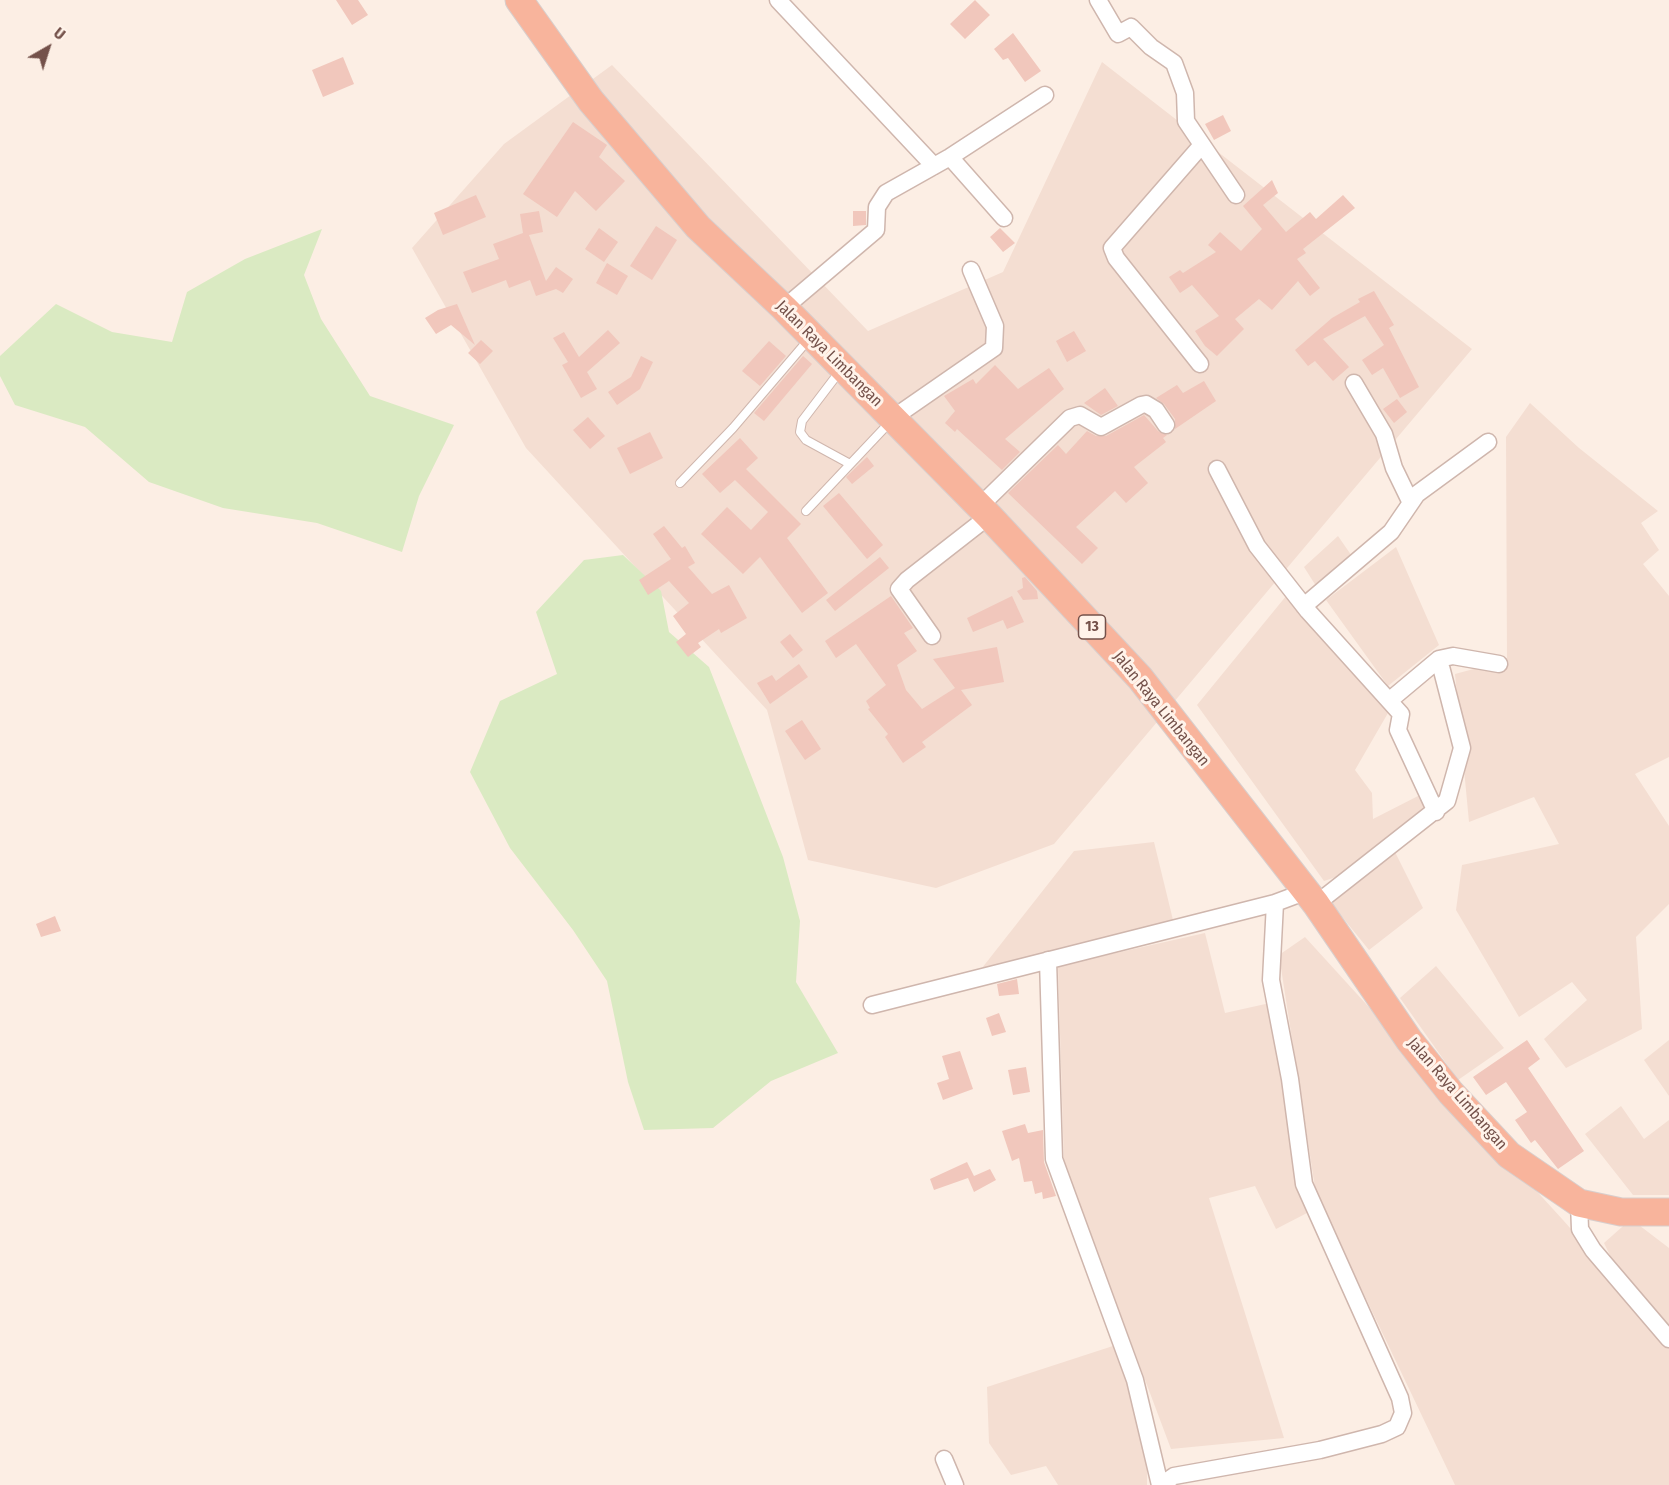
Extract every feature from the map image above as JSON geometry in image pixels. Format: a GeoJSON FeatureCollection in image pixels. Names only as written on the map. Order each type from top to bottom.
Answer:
{"type":"FeatureCollection","features":[{"type":"Feature","properties":{"kind":"highway","name":"Jalan Raya Limbangan"},"geometry":{"type":"LineString","coordinates":[[519,0],[591,101],[698,227],[784,308],[893,418],[984,511],[1140,678],[1312,897],[1409,1040],[1451,1093],[1509,1155],[1579,1203],[1621,1212],[1669,1212]]}},
{"type":"Feature","properties":{"kind":"street"},"geometry":{"type":"LineString","coordinates":[[778,0],[934,166]]}},
{"type":"Feature","properties":{"kind":"street"},"geometry":{"type":"LineString","coordinates":[[1098,0],[1118,34],[1131,27],[1151,47],[1174,63],[1185,93],[1185,119],[1236,195]]}},
{"type":"Feature","properties":{"kind":"street"},"geometry":{"type":"LineString","coordinates":[[784,308],[876,230],[877,207],[886,193],[950,157],[1045,95]]}},
{"type":"Feature","properties":{"kind":"street"},"geometry":{"type":"LineString","coordinates":[[1200,364],[1114,255],[1112,248],[1201,146]]}},
{"type":"Feature","properties":{"kind":"street"},"geometry":{"type":"LineString","coordinates":[[950,157],[1004,218]]}},
{"type":"Feature","properties":{"kind":"street"},"geometry":{"type":"LineString","coordinates":[[893,418],[994,348],[996,326],[971,270]]}},
{"type":"Feature","properties":{"kind":"street"},"geometry":{"type":"LineString","coordinates":[[1354,383],[1384,434],[1394,468],[1410,501]]}},
{"type":"Feature","properties":{"kind":"street"},"geometry":{"type":"LineString","coordinates":[[932,636],[899,589],[984,511],[1070,418],[1080,416],[1101,427],[1146,404],[1156,410],[1166,425]]}},
{"type":"Feature","properties":{"kind":"street"},"geometry":{"type":"LineString","coordinates":[[1304,606],[1391,532],[1399,524],[1410,501],[1488,442]]}},
{"type":"Feature","properties":{"kind":"street"},"geometry":{"type":"LineString","coordinates":[[1217,469],[1257,546],[1304,606],[1402,716],[1398,730],[1436,812]]}},
{"type":"Feature","properties":{"kind":"street"},"geometry":{"type":"LineString","coordinates":[[1390,700],[1439,658],[1453,656],[1499,664]]}},
{"type":"Feature","properties":{"kind":"street"},"geometry":{"type":"LineString","coordinates":[[872,1005],[1275,903],[1312,897],[1436,812],[1449,797],[1462,748],[1439,658]]}},
{"type":"Feature","properties":{"kind":"street"},"geometry":{"type":"LineString","coordinates":[[1048,960],[1054,1159],[1135,1380],[1161,1485],[1174,1476],[1320,1450],[1382,1434],[1396,1427],[1403,1413],[1400,1398],[1309,1201],[1304,1184],[1290,1079],[1271,980],[1275,903]]}},
{"type":"Feature","properties":{"kind":"street"},"geometry":{"type":"LineString","coordinates":[[1579,1203],[1580,1229],[1593,1250],[1669,1339]]}},
{"type":"Feature","properties":{"kind":"street"},"geometry":{"type":"LineString","coordinates":[[944,1459],[955,1485]]}},
{"type":"Feature","properties":{"kind":"lane"},"geometry":{"type":"LineString","coordinates":[[680,483],[747,412],[811,336]]}},
{"type":"Feature","properties":{"kind":"lane"},"geometry":{"type":"LineString","coordinates":[[842,368],[802,421],[800,432],[806,440],[850,464]]}},
{"type":"Feature","properties":{"kind":"lane"},"geometry":{"type":"LineString","coordinates":[[806,511],[893,418]]}},
{"type":"Feature","properties":{"kind":"shaded area"},"geometry":{"type":"Polygon","coordinates":[[[1102,62],[1472,349],[1054,844],[936,888],[808,860],[767,710],[526,448],[412,248],[504,144],[612,65],[868,331],[1003,272],[1102,62]]]}},
{"type":"Feature","properties":{"kind":"shaded area"},"geometry":{"type":"Polygon","coordinates":[[[1530,403],[1579,448],[1658,511],[1641,523],[1659,550],[1643,564],[1669,596],[1669,757],[1635,774],[1669,826],[1669,904],[1636,937],[1642,1029],[1566,1068],[1544,1039],[1587,1000],[1572,982],[1519,1017],[1456,910],[1462,865],[1559,844],[1534,797],[1469,822],[1455,674],[1507,660],[1506,437],[1530,403]]]}},
{"type":"Feature","properties":{"kind":"shaded area"},"geometry":{"type":"Polygon","coordinates":[[[1338,536],[1356,562],[1316,586],[1304,567],[1338,536]]]}},
{"type":"Feature","properties":{"kind":"shaded area"},"geometry":{"type":"Polygon","coordinates":[[[1396,547],[1439,645],[1388,686],[1326,600],[1396,547]]]}},
{"type":"Feature","properties":{"kind":"shaded area"},"geometry":{"type":"Polygon","coordinates":[[[1291,590],[1388,713],[1355,770],[1372,793],[1373,819],[1420,795],[1427,811],[1342,875],[1324,881],[1197,705],[1291,590]]]}},
{"type":"Feature","properties":{"kind":"shaded area"},"geometry":{"type":"Polygon","coordinates":[[[1154,842],[1173,920],[982,968],[1074,851],[1154,842]]]}},
{"type":"Feature","properties":{"kind":"shaded area"},"geometry":{"type":"Polygon","coordinates":[[[1395,852],[1423,908],[1369,950],[1326,897],[1395,852]]]}},
{"type":"Feature","properties":{"kind":"shaded area"},"geometry":{"type":"Polygon","coordinates":[[[1205,933],[1225,1013],[1270,1003],[1307,1213],[1276,1229],[1255,1186],[1209,1198],[1284,1438],[1171,1449],[1064,1164],[1058,966],[1205,933]]]}},
{"type":"Feature","properties":{"kind":"shaded area"},"geometry":{"type":"Polygon","coordinates":[[[1305,937],[1669,1340],[1669,1485],[1455,1485],[1316,1194],[1279,955],[1305,937]]]}},
{"type":"Feature","properties":{"kind":"shaded area"},"geometry":{"type":"Polygon","coordinates":[[[1436,966],[1504,1048],[1458,1080],[1400,998],[1436,966]]]}},
{"type":"Feature","properties":{"kind":"shaded area"},"geometry":{"type":"Polygon","coordinates":[[[1669,1040],[1669,1096],[1644,1060],[1669,1040]]]}},
{"type":"Feature","properties":{"kind":"shaded area"},"geometry":{"type":"Polygon","coordinates":[[[1621,1106],[1644,1139],[1669,1120],[1669,1195],[1633,1195],[1585,1134],[1621,1106]]]}},
{"type":"Feature","properties":{"kind":"shaded area"},"geometry":{"type":"Polygon","coordinates":[[[1631,1219],[1669,1248],[1669,1329],[1618,1272],[1604,1243],[1631,1219]]]}},
{"type":"Feature","properties":{"kind":"shaded area"},"geometry":{"type":"Polygon","coordinates":[[[1116,1345],[1147,1455],[1147,1485],[1058,1485],[1046,1466],[1011,1475],[989,1443],[987,1387],[1116,1345]]]}},
{"type":"Feature","properties":{"kind":"green space"},"geometry":{"type":"Polygon","coordinates":[[[322,229],[304,275],[321,319],[370,396],[454,425],[419,496],[402,552],[317,523],[223,508],[149,482],[85,427],[15,405],[0,376],[0,356],[56,304],[112,332],[172,342],[187,292],[245,259],[322,229]]]}},
{"type":"Feature","properties":{"kind":"green space"},"geometry":{"type":"Polygon","coordinates":[[[623,555],[661,591],[669,632],[709,667],[783,857],[800,921],[796,982],[838,1053],[771,1081],[713,1128],[644,1130],[628,1082],[607,981],[573,930],[510,848],[470,772],[500,701],[557,674],[536,612],[584,560],[623,555]]]}},
{"type":"Feature","properties":{"kind":"building"},"geometry":{"type":"Polygon","coordinates":[[[336,0],[358,0],[368,15],[352,25],[336,0]]]}},
{"type":"Feature","properties":{"kind":"building"},"geometry":{"type":"Polygon","coordinates":[[[975,0],[990,15],[965,39],[950,24],[975,0]]]}},
{"type":"Feature","properties":{"kind":"building"},"geometry":{"type":"Polygon","coordinates":[[[1013,33],[1041,71],[1025,82],[1008,58],[1003,60],[994,49],[1013,33]]]}},
{"type":"Feature","properties":{"kind":"building"},"geometry":{"type":"Polygon","coordinates":[[[343,57],[354,84],[323,97],[312,70],[343,57]]]}},
{"type":"Feature","properties":{"kind":"building"},"geometry":{"type":"Polygon","coordinates":[[[1223,115],[1231,131],[1214,140],[1205,124],[1223,115]]]}},
{"type":"Feature","properties":{"kind":"building"},"geometry":{"type":"Polygon","coordinates":[[[573,122],[607,145],[599,157],[625,181],[596,211],[575,191],[557,217],[523,194],[573,122]]]}},
{"type":"Feature","properties":{"kind":"building"},"geometry":{"type":"Polygon","coordinates":[[[1272,180],[1278,193],[1263,205],[1286,232],[1310,212],[1316,219],[1343,195],[1355,208],[1303,249],[1306,253],[1297,259],[1320,288],[1310,296],[1298,281],[1272,310],[1259,299],[1235,319],[1244,329],[1217,356],[1205,346],[1195,331],[1219,316],[1192,285],[1180,293],[1169,277],[1180,270],[1183,273],[1216,252],[1208,245],[1220,232],[1241,251],[1262,229],[1243,206],[1272,180]]]}},
{"type":"Feature","properties":{"kind":"building"},"geometry":{"type":"Polygon","coordinates":[[[476,195],[486,217],[443,235],[434,213],[476,195]]]}},
{"type":"Feature","properties":{"kind":"building"},"geometry":{"type":"Polygon","coordinates":[[[539,211],[543,232],[529,235],[546,281],[556,267],[573,279],[563,293],[556,289],[536,296],[530,280],[509,288],[506,280],[472,293],[463,272],[499,259],[493,244],[523,233],[520,214],[539,211]]]}},
{"type":"Feature","properties":{"kind":"building"},"geometry":{"type":"Polygon","coordinates":[[[853,211],[866,211],[866,225],[853,226],[853,211]]]}},
{"type":"Feature","properties":{"kind":"building"},"geometry":{"type":"Polygon","coordinates":[[[656,226],[677,240],[652,280],[630,266],[656,226]]]}},
{"type":"Feature","properties":{"kind":"building"},"geometry":{"type":"Polygon","coordinates":[[[599,228],[618,242],[604,262],[585,249],[599,228]]]}},
{"type":"Feature","properties":{"kind":"building"},"geometry":{"type":"Polygon","coordinates":[[[1000,228],[1015,243],[1003,252],[990,237],[1000,228]]]}},
{"type":"Feature","properties":{"kind":"building"},"geometry":{"type":"Polygon","coordinates":[[[607,263],[628,276],[617,295],[596,283],[607,263]]]}},
{"type":"Feature","properties":{"kind":"building"},"geometry":{"type":"Polygon","coordinates":[[[1374,291],[1394,325],[1389,328],[1419,387],[1400,398],[1383,368],[1372,375],[1362,360],[1384,345],[1365,316],[1323,339],[1349,367],[1333,381],[1315,361],[1308,366],[1295,350],[1332,318],[1360,302],[1358,299],[1374,291]]]}},
{"type":"Feature","properties":{"kind":"building"},"geometry":{"type":"Polygon","coordinates":[[[457,304],[475,345],[451,325],[436,334],[425,318],[438,310],[457,304]]]}},
{"type":"Feature","properties":{"kind":"building"},"geometry":{"type":"Polygon","coordinates":[[[608,330],[620,343],[587,372],[597,389],[581,398],[562,365],[568,362],[553,338],[564,332],[579,357],[608,330]]]}},
{"type":"Feature","properties":{"kind":"building"},"geometry":{"type":"Polygon","coordinates":[[[1074,331],[1086,351],[1067,362],[1056,341],[1074,331]]]}},
{"type":"Feature","properties":{"kind":"building"},"geometry":{"type":"Polygon","coordinates":[[[481,340],[493,351],[480,364],[468,353],[481,340]]]}},
{"type":"Feature","properties":{"kind":"building"},"geometry":{"type":"Polygon","coordinates":[[[769,341],[786,356],[760,386],[742,371],[769,341]]]}},
{"type":"Feature","properties":{"kind":"building"},"geometry":{"type":"Polygon","coordinates":[[[641,356],[653,362],[640,389],[617,405],[608,392],[631,377],[641,356]]]}},
{"type":"Feature","properties":{"kind":"building"},"geometry":{"type":"Polygon","coordinates":[[[803,356],[812,364],[764,421],[754,413],[803,356]]]}},
{"type":"Feature","properties":{"kind":"building"},"geometry":{"type":"Polygon","coordinates":[[[995,365],[1018,389],[1049,368],[1064,389],[1005,439],[1020,452],[1002,470],[957,429],[955,432],[945,423],[955,411],[944,396],[973,379],[976,384],[995,365]]]}},
{"type":"Feature","properties":{"kind":"building"},"geometry":{"type":"Polygon","coordinates":[[[1204,381],[1216,401],[1175,429],[1175,419],[1164,404],[1156,398],[1177,385],[1183,393],[1204,381]]]}},
{"type":"Feature","properties":{"kind":"building"},"geometry":{"type":"Polygon","coordinates":[[[1105,388],[1118,406],[1101,415],[1084,403],[1105,388]]]}},
{"type":"Feature","properties":{"kind":"building"},"geometry":{"type":"Polygon","coordinates":[[[1397,399],[1407,412],[1394,423],[1383,409],[1397,399]]]}},
{"type":"Feature","properties":{"kind":"building"},"geometry":{"type":"Polygon","coordinates":[[[1144,415],[1158,431],[1167,435],[1163,438],[1166,442],[1134,467],[1148,483],[1126,503],[1115,491],[1076,527],[1098,548],[1082,564],[1008,493],[1058,445],[1066,454],[1087,431],[1096,436],[1106,436],[1144,415]]]}},
{"type":"Feature","properties":{"kind":"building"},"geometry":{"type":"Polygon","coordinates":[[[588,417],[605,436],[590,449],[573,430],[588,417]]]}},
{"type":"Feature","properties":{"kind":"building"},"geometry":{"type":"Polygon","coordinates":[[[650,432],[663,458],[630,474],[617,448],[650,432]]]}},
{"type":"Feature","properties":{"kind":"building"},"geometry":{"type":"Polygon","coordinates":[[[740,438],[758,458],[746,469],[801,524],[787,538],[828,593],[802,613],[760,557],[743,574],[701,534],[727,507],[751,530],[768,512],[735,480],[720,493],[702,474],[740,438]]]}},
{"type":"Feature","properties":{"kind":"building"},"geometry":{"type":"Polygon","coordinates":[[[867,457],[874,466],[852,484],[846,477],[867,457]]]}},
{"type":"Feature","properties":{"kind":"building"},"geometry":{"type":"Polygon","coordinates":[[[839,493],[883,545],[867,559],[823,506],[839,493]]]}},
{"type":"Feature","properties":{"kind":"building"},"geometry":{"type":"Polygon","coordinates":[[[664,526],[682,548],[685,546],[695,563],[688,567],[712,594],[729,585],[747,618],[721,633],[719,629],[698,643],[701,647],[688,657],[676,642],[686,634],[673,616],[689,603],[669,581],[648,595],[639,580],[671,559],[653,534],[664,526]]]}},
{"type":"Feature","properties":{"kind":"building"},"geometry":{"type":"Polygon","coordinates":[[[880,557],[889,568],[835,611],[826,600],[880,557]]]}},
{"type":"Feature","properties":{"kind":"building"},"geometry":{"type":"Polygon","coordinates":[[[1025,577],[1037,591],[1038,599],[1023,600],[1017,591],[1023,588],[1022,578],[1025,577]]]}},
{"type":"Feature","properties":{"kind":"building"},"geometry":{"type":"Polygon","coordinates":[[[891,596],[913,628],[904,633],[917,651],[897,665],[906,690],[922,709],[955,688],[933,659],[997,647],[1004,682],[961,690],[972,705],[922,742],[926,747],[903,763],[885,737],[888,734],[868,709],[870,708],[866,701],[886,685],[856,644],[836,658],[825,641],[891,596]]]}},
{"type":"Feature","properties":{"kind":"building"},"geometry":{"type":"Polygon","coordinates":[[[1012,596],[1024,622],[1007,629],[1003,620],[973,632],[967,618],[1012,596]]]}},
{"type":"Feature","properties":{"kind":"building"},"geometry":{"type":"Polygon","coordinates":[[[790,634],[803,650],[793,658],[780,642],[790,634]]]}},
{"type":"Feature","properties":{"kind":"building"},"geometry":{"type":"Polygon","coordinates":[[[799,664],[808,677],[770,704],[757,683],[772,675],[776,681],[799,664]]]}},
{"type":"Feature","properties":{"kind":"building"},"geometry":{"type":"Polygon","coordinates":[[[802,720],[821,749],[805,760],[785,731],[802,720]]]}},
{"type":"Feature","properties":{"kind":"building"},"geometry":{"type":"Polygon","coordinates":[[[55,916],[61,931],[41,937],[36,924],[55,916]]]}},
{"type":"Feature","properties":{"kind":"building"},"geometry":{"type":"Polygon","coordinates":[[[1017,979],[1019,994],[999,996],[997,984],[1017,979]]]}},
{"type":"Feature","properties":{"kind":"building"},"geometry":{"type":"Polygon","coordinates":[[[999,1013],[1006,1032],[992,1036],[986,1018],[999,1013]]]}},
{"type":"Feature","properties":{"kind":"building"},"geometry":{"type":"Polygon","coordinates":[[[1527,1040],[1540,1059],[1528,1068],[1584,1151],[1558,1169],[1535,1140],[1531,1143],[1515,1120],[1527,1112],[1506,1082],[1486,1095],[1473,1077],[1527,1040]]]}},
{"type":"Feature","properties":{"kind":"building"},"geometry":{"type":"Polygon","coordinates":[[[960,1051],[973,1089],[943,1100],[937,1083],[949,1079],[942,1056],[960,1051]]]}},
{"type":"Feature","properties":{"kind":"building"},"geometry":{"type":"Polygon","coordinates":[[[1026,1067],[1030,1092],[1013,1095],[1008,1070],[1026,1067]]]}},
{"type":"Feature","properties":{"kind":"building"},"geometry":{"type":"Polygon","coordinates":[[[1025,1124],[1028,1133],[1043,1130],[1044,1162],[1056,1196],[1043,1199],[1042,1192],[1035,1194],[1032,1181],[1024,1182],[1019,1158],[1012,1161],[1002,1131],[1025,1124]]]}},
{"type":"Feature","properties":{"kind":"building"},"geometry":{"type":"Polygon","coordinates":[[[967,1162],[974,1176],[990,1169],[996,1180],[974,1192],[968,1178],[934,1190],[930,1179],[967,1162]]]}}]}
